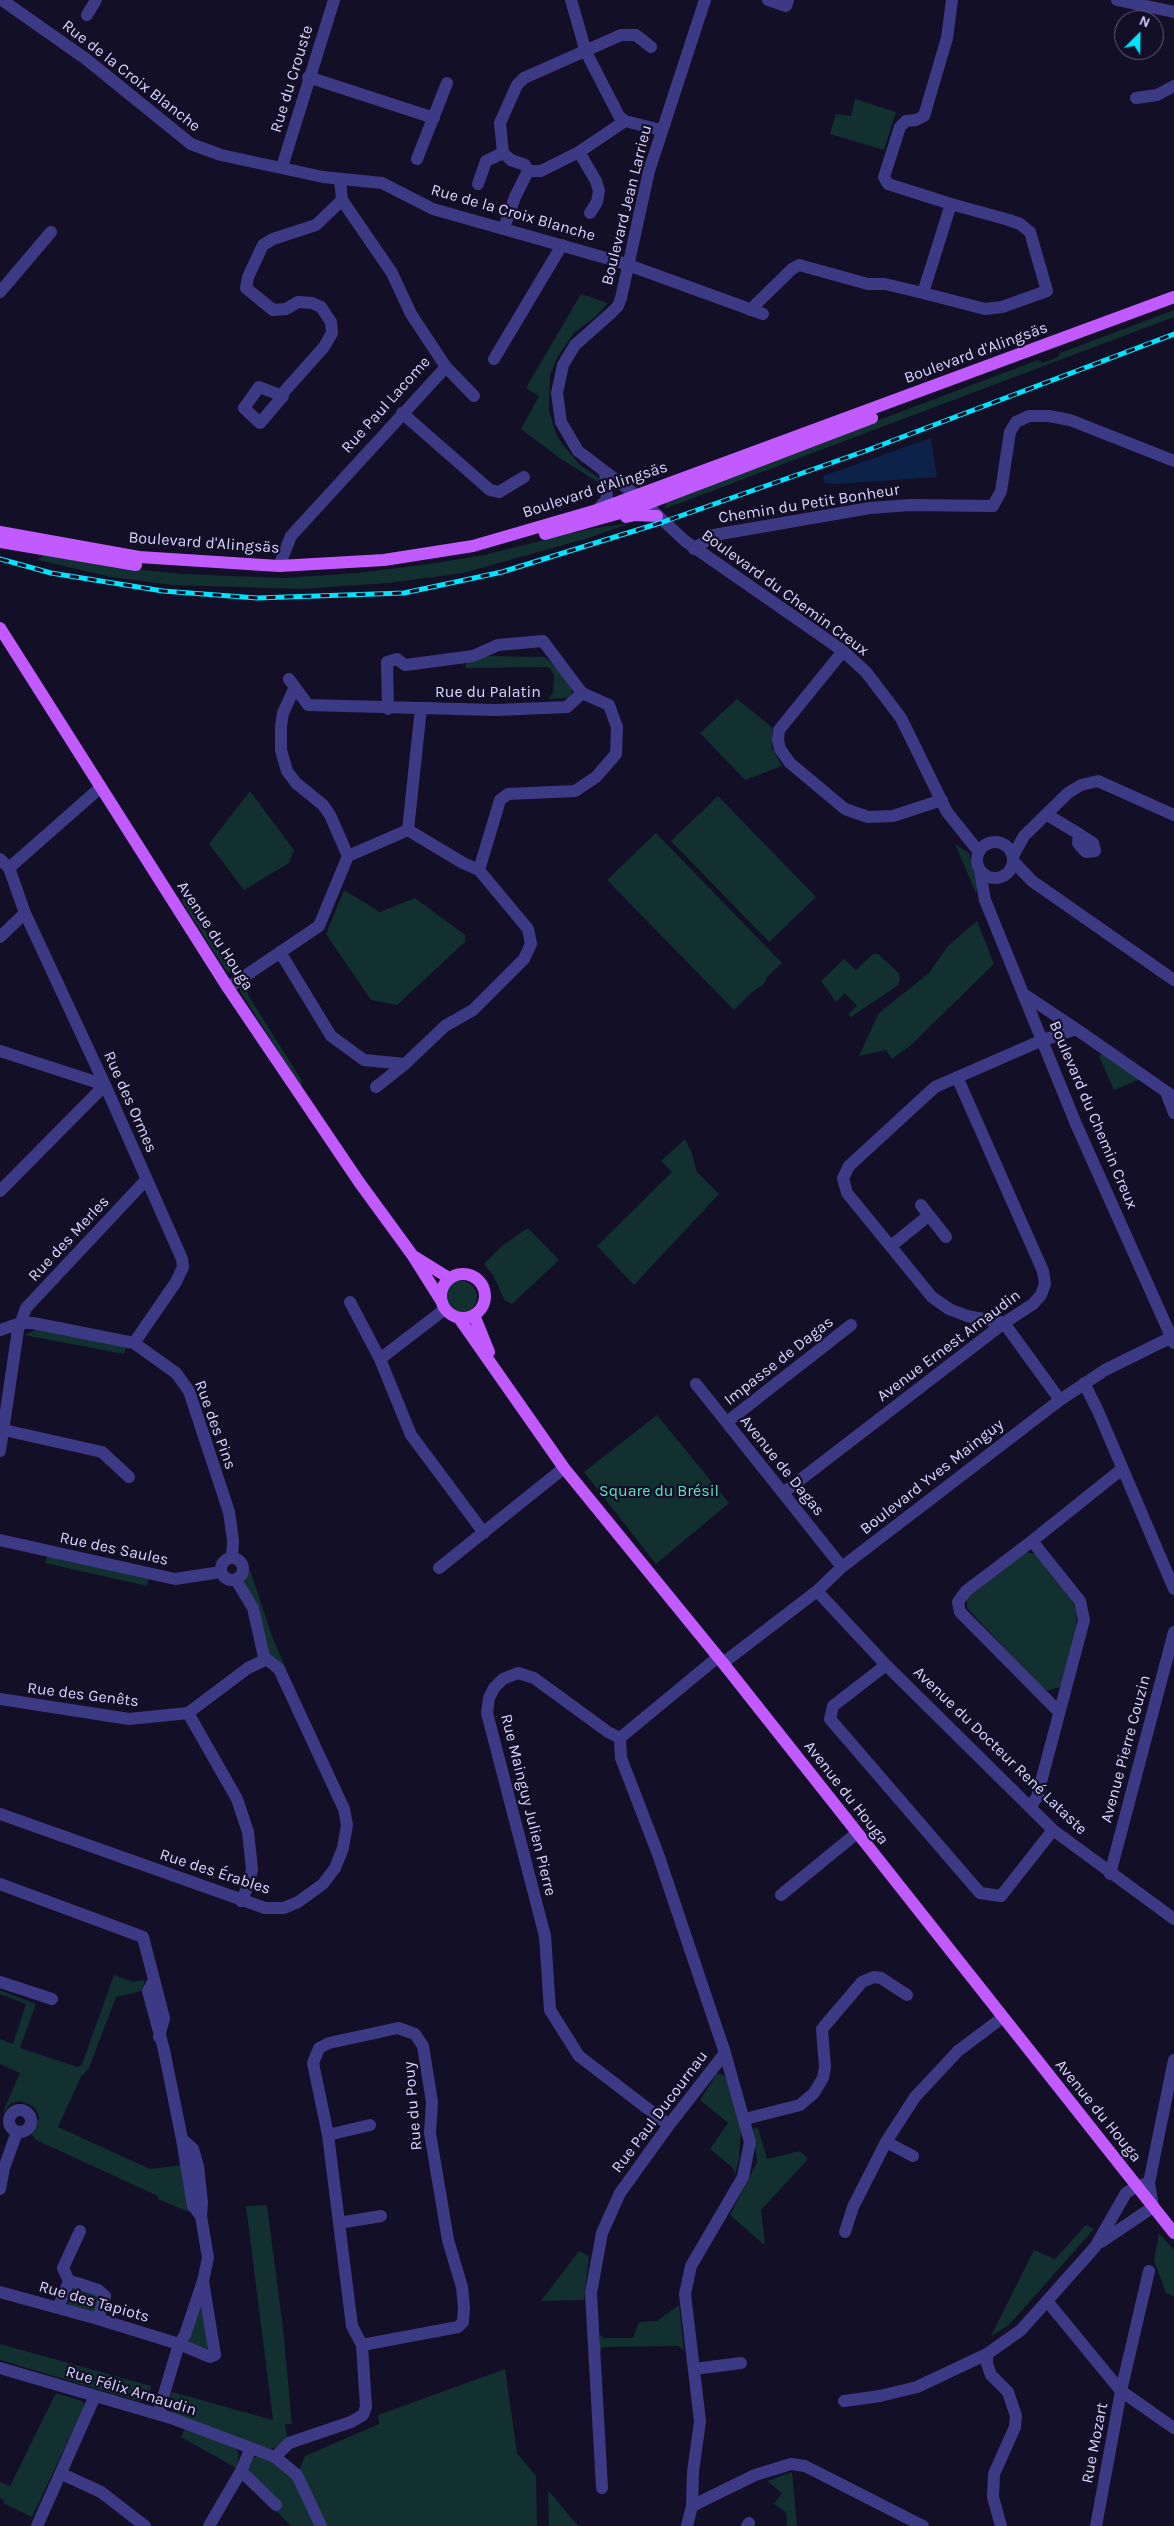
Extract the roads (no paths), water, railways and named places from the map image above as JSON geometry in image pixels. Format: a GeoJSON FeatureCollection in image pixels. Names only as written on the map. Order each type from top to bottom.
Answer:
{"type":"FeatureCollection","features":[{"type":"Feature","properties":{"kind":"main road","name":"Boulevard d'Alingsäs"},"geometry":{"type":"LineString","coordinates":[[0,532],[139,557],[279,566],[384,560],[473,546],[597,510],[1174,297]]}},
{"type":"Feature","properties":{"kind":"main road","name":"Boulevard d'Alingsäs"},"geometry":{"type":"LineString","coordinates":[[0,542],[136,565],[284,573],[398,565],[474,552],[570,527],[646,504],[1174,305]]}},
{"type":"Feature","properties":{"kind":"main road"},"geometry":{"type":"LineString","coordinates":[[570,527],[598,524],[635,515],[657,516]]}},
{"type":"Feature","properties":{"kind":"main road","name":"Avenue du Houga"},"geometry":{"type":"LineString","coordinates":[[0,628],[228,988],[359,1182],[413,1256],[443,1305]]}},
{"type":"Feature","properties":{"kind":"main road","name":"Avenue du Houga"},"geometry":{"type":"LineString","coordinates":[[413,1256],[450,1278]]}},
{"type":"Feature","properties":{"kind":"main road"},"geometry":{"type":"LineString","coordinates":[[459,1318],[474,1315],[483,1304],[485,1298],[482,1285],[471,1276],[464,1274],[450,1278],[441,1290],[443,1305],[459,1318],[498,1370]]}},
{"type":"Feature","properties":{"kind":"main road"},"geometry":{"type":"LineString","coordinates":[[474,1315],[498,1370]]}},
{"type":"Feature","properties":{"kind":"main road","name":"Avenue du Houga"},"geometry":{"type":"LineString","coordinates":[[498,1370],[564,1468],[720,1660],[1002,2018],[1143,2185],[1153,2207],[1174,2233]]}},
{"type":"Feature","properties":{"kind":"street","name":"Rue de la Croix Blanche"},"geometry":{"type":"LineString","coordinates":[[2,0],[86,59],[191,144],[221,156],[340,180],[382,183],[433,209],[630,265],[763,314]]}},
{"type":"Feature","properties":{"kind":"street"},"geometry":{"type":"LineString","coordinates":[[87,15],[96,0]]}},
{"type":"Feature","properties":{"kind":"street","name":"Rue du Crouste"},"geometry":{"type":"LineString","coordinates":[[282,167],[308,77],[334,0]]}},
{"type":"Feature","properties":{"kind":"street"},"geometry":{"type":"LineString","coordinates":[[572,0],[586,52],[620,116],[625,121],[661,130]]}},
{"type":"Feature","properties":{"kind":"street","name":"Boulevard Jean Larrieu"},"geometry":{"type":"LineString","coordinates":[[636,495],[578,451],[568,436],[558,413],[557,393],[563,365],[575,344],[618,306],[630,265],[649,171],[705,0]]}},
{"type":"Feature","properties":{"kind":"street"},"geometry":{"type":"LineString","coordinates":[[768,0],[787,3]]}},
{"type":"Feature","properties":{"kind":"street"},"geometry":{"type":"LineString","coordinates":[[750,310],[792,269],[799,265],[868,284],[885,284],[985,309],[1002,307],[1047,291],[1030,232],[1020,224],[888,184],[884,177],[900,127],[906,121],[916,120],[924,116],[947,38],[952,0]]}},
{"type":"Feature","properties":{"kind":"street"},"geometry":{"type":"LineString","coordinates":[[1117,0],[1174,12]]}},
{"type":"Feature","properties":{"kind":"street"},"geometry":{"type":"LineString","coordinates":[[625,121],[579,152],[541,171],[528,170],[525,166],[511,160],[503,153],[500,123],[517,85],[524,78],[621,35],[628,34],[641,38],[651,47]]}},
{"type":"Feature","properties":{"kind":"street"},"geometry":{"type":"LineString","coordinates":[[308,77],[434,118]]}},
{"type":"Feature","properties":{"kind":"street"},"geometry":{"type":"LineString","coordinates":[[417,159],[447,83]]}},
{"type":"Feature","properties":{"kind":"street"},"geometry":{"type":"LineString","coordinates":[[1136,98],[1157,95],[1174,86]]}},
{"type":"Feature","properties":{"kind":"street"},"geometry":{"type":"LineString","coordinates":[[579,152],[596,181],[599,191],[597,202],[590,213]]}},
{"type":"Feature","properties":{"kind":"street"},"geometry":{"type":"LineString","coordinates":[[478,184],[486,161],[503,153]]}},
{"type":"Feature","properties":{"kind":"street"},"geometry":{"type":"LineString","coordinates":[[504,228],[515,197],[528,170]]}},
{"type":"Feature","properties":{"kind":"street","name":"Rue Paul Lacome"},"geometry":{"type":"LineString","coordinates":[[279,566],[291,536],[446,367],[411,314],[392,273],[342,200],[340,180]]}},
{"type":"Feature","properties":{"kind":"street"},"geometry":{"type":"LineString","coordinates":[[282,394],[324,347],[332,333],[331,322],[321,307],[312,303],[298,302],[286,309],[273,310],[246,288],[248,277],[263,245],[273,239],[316,225],[342,200]]}},
{"type":"Feature","properties":{"kind":"street"},"geometry":{"type":"LineString","coordinates":[[924,293],[951,204]]}},
{"type":"Feature","properties":{"kind":"street"},"geometry":{"type":"LineString","coordinates":[[0,292],[51,232]]}},
{"type":"Feature","properties":{"kind":"street"},"geometry":{"type":"LineString","coordinates":[[494,359],[562,245]]}},
{"type":"Feature","properties":{"kind":"street"},"geometry":{"type":"LineString","coordinates":[[446,367],[474,396]]}},
{"type":"Feature","properties":{"kind":"street"},"geometry":{"type":"LineString","coordinates":[[402,413],[490,490],[499,492],[524,477]]}},
{"type":"Feature","properties":{"kind":"street","name":"Chemin du Petit Bonheur"},"geometry":{"type":"LineString","coordinates":[[694,549],[714,535],[870,508],[910,505],[993,506],[1001,492],[1010,432],[1016,422],[1029,416],[1049,416],[1070,420],[1174,461]]}},
{"type":"Feature","properties":{"kind":"street"},"geometry":{"type":"LineString","coordinates":[[597,510],[607,499],[605,472]]}},
{"type":"Feature","properties":{"kind":"street","name":"Boulevard du Chemin Creux"},"geometry":{"type":"LineString","coordinates":[[636,495],[694,549],[843,651],[866,672],[901,718],[947,812],[963,831],[983,848]]}},
{"type":"Feature","properties":{"kind":"street"},"geometry":{"type":"LineString","coordinates":[[388,709],[387,662],[397,659],[405,665],[473,656],[498,645],[543,641],[582,693],[609,705],[617,727],[616,754],[596,777],[575,791],[508,794],[500,800],[479,870]]}},
{"type":"Feature","properties":{"kind":"street"},"geometry":{"type":"LineString","coordinates":[[843,651],[780,730],[778,740],[780,749],[790,763],[845,809],[868,818],[893,816],[942,800]]}},
{"type":"Feature","properties":{"kind":"street"},"geometry":{"type":"LineString","coordinates":[[348,856],[330,815],[323,805],[296,783],[287,771],[281,750],[281,726],[292,684],[308,705],[388,709],[421,708]]}},
{"type":"Feature","properties":{"kind":"street","name":"Rue du Palatin"},"geometry":{"type":"LineString","coordinates":[[408,830],[421,708],[496,710],[567,707],[582,693]]}},
{"type":"Feature","properties":{"kind":"street"},"geometry":{"type":"LineString","coordinates":[[985,900],[995,879],[1012,864],[1024,836],[1046,814],[1081,785],[1098,781],[1174,814]]}},
{"type":"Feature","properties":{"kind":"street"},"geometry":{"type":"LineString","coordinates":[[4,864],[101,787]]}},
{"type":"Feature","properties":{"kind":"street"},"geometry":{"type":"LineString","coordinates":[[1046,814],[1079,834]]}},
{"type":"Feature","properties":{"kind":"street"},"geometry":{"type":"LineString","coordinates":[[228,988],[320,926],[348,856],[408,830],[462,863],[479,870],[528,929],[531,944],[524,959],[473,1010],[446,1026],[405,1064],[376,1087]]}},
{"type":"Feature","properties":{"kind":"street"},"geometry":{"type":"LineString","coordinates":[[995,879],[984,875],[977,865],[983,848],[998,842],[1003,844],[1024,836]]}},
{"type":"Feature","properties":{"kind":"street"},"geometry":{"type":"LineString","coordinates":[[1003,844],[1012,864],[1032,881],[1174,980]]}},
{"type":"Feature","properties":{"kind":"street","name":"Rue des Ormes"},"geometry":{"type":"LineString","coordinates":[[4,864],[182,1259],[183,1267],[176,1282],[134,1343]]}},
{"type":"Feature","properties":{"kind":"street","name":"Boulevard du Chemin Creux"},"geometry":{"type":"LineString","coordinates":[[980,870],[985,900],[1076,1124],[1173,1339]]}},
{"type":"Feature","properties":{"kind":"street"},"geometry":{"type":"LineString","coordinates":[[0,937],[25,913]]}},
{"type":"Feature","properties":{"kind":"street"},"geometry":{"type":"LineString","coordinates":[[280,952],[331,1036],[364,1060],[405,1064]]}},
{"type":"Feature","properties":{"kind":"street"},"geometry":{"type":"LineString","coordinates":[[1025,995],[1170,1094],[1174,1113]]}},
{"type":"Feature","properties":{"kind":"street"},"geometry":{"type":"LineString","coordinates":[[1060,1400],[1004,1323],[967,1316],[949,1309],[932,1297],[848,1192],[843,1178],[849,1166],[936,1087],[1042,1040],[1076,1029]]}},
{"type":"Feature","properties":{"kind":"street"},"geometry":{"type":"LineString","coordinates":[[0,1051],[105,1085],[0,1192]]}},
{"type":"Feature","properties":{"kind":"street","name":"Avenue Ernest Arnaudin"},"geometry":{"type":"LineString","coordinates":[[783,1493],[1004,1323],[1033,1304],[1041,1295],[1045,1284],[1043,1271],[958,1077]]}},
{"type":"Feature","properties":{"kind":"street","name":"Rue des Merles"},"geometry":{"type":"LineString","coordinates":[[0,1451],[21,1323],[26,1308],[146,1180]]}},
{"type":"Feature","properties":{"kind":"street"},"geometry":{"type":"LineString","coordinates":[[891,1246],[925,1210],[946,1237]]}},
{"type":"Feature","properties":{"kind":"street"},"geometry":{"type":"LineString","coordinates":[[350,1302],[380,1359],[411,1435],[484,1533]]}},
{"type":"Feature","properties":{"kind":"street"},"geometry":{"type":"LineString","coordinates":[[380,1359],[443,1305]]}},
{"type":"Feature","properties":{"kind":"street","name":"Rue des Pins"},"geometry":{"type":"LineString","coordinates":[[0,1330],[21,1323],[33,1323],[134,1343],[176,1373],[189,1391],[229,1512],[233,1540],[232,1558]]}},
{"type":"Feature","properties":{"kind":"street","name":"Impasse de Dagas"},"geometry":{"type":"LineString","coordinates":[[726,1422],[851,1325]]}},
{"type":"Feature","properties":{"kind":"street","name":"Boulevard Yves Mainguy"},"geometry":{"type":"LineString","coordinates":[[720,1660],[817,1591],[842,1567],[1060,1400],[1105,1370],[1173,1339]]}},
{"type":"Feature","properties":{"kind":"street"},"geometry":{"type":"LineString","coordinates":[[1084,1383],[1098,1410],[1174,1589]]}},
{"type":"Feature","properties":{"kind":"street","name":"Avenue de Dagas"},"geometry":{"type":"LineString","coordinates":[[696,1384],[842,1567]]}},
{"type":"Feature","properties":{"kind":"street"},"geometry":{"type":"LineString","coordinates":[[4,1430],[102,1452],[129,1477]]}},
{"type":"Feature","properties":{"kind":"street"},"geometry":{"type":"LineString","coordinates":[[439,1568],[564,1468]]}},
{"type":"Feature","properties":{"kind":"street"},"geometry":{"type":"LineString","coordinates":[[1059,1712],[960,1612],[958,1602],[966,1590],[1032,1541],[1122,1469]]}},
{"type":"Feature","properties":{"kind":"street","name":"Rue des Saules"},"geometry":{"type":"LineString","coordinates":[[0,1540],[175,1579],[221,1572]]}},
{"type":"Feature","properties":{"kind":"street"},"geometry":{"type":"LineString","coordinates":[[1030,1807],[1037,1797],[1084,1620],[1080,1601],[1032,1541]]}},
{"type":"Feature","properties":{"kind":"street"},"geometry":{"type":"LineString","coordinates":[[236,1580],[242,1575],[243,1565],[238,1559],[232,1558],[223,1562],[221,1572],[226,1578],[236,1580],[253,1608],[264,1657],[263,1661],[248,1668],[188,1713],[237,1799],[248,1832],[252,1869],[249,1884],[241,1901]]}},
{"type":"Feature","properties":{"kind":"street","name":"Avenue du Docteur René Lataste"},"geometry":{"type":"LineString","coordinates":[[817,1591],[886,1664],[1053,1830],[1110,1874],[1174,1919]]}},
{"type":"Feature","properties":{"kind":"street","name":"Avenue Pierre Couzin"},"geometry":{"type":"LineString","coordinates":[[1110,1874],[1174,1632]]}},
{"type":"Feature","properties":{"kind":"street","name":"Rue des Érables"},"geometry":{"type":"LineString","coordinates":[[0,1814],[241,1901],[266,1908],[284,1908],[307,1896],[323,1884],[335,1868],[343,1848],[347,1825],[344,1809],[280,1669],[264,1657]]}},
{"type":"Feature","properties":{"kind":"street"},"geometry":{"type":"LineString","coordinates":[[620,1738],[720,1660]]}},
{"type":"Feature","properties":{"kind":"street"},"geometry":{"type":"LineString","coordinates":[[886,1664],[833,1706],[830,1720],[980,1893],[1001,1896],[1053,1830]]}},
{"type":"Feature","properties":{"kind":"street","name":"Rue Mainguy Julien Pierre"},"geometry":{"type":"LineString","coordinates":[[620,1738],[608,1732],[534,1678],[518,1674],[503,1679],[494,1688],[489,1698],[488,1713],[545,1936],[550,2010],[578,2056],[669,2125]]}},
{"type":"Feature","properties":{"kind":"street","name":"Rue des Genêts"},"geometry":{"type":"LineString","coordinates":[[0,1699],[130,1719],[188,1713]]}},
{"type":"Feature","properties":{"kind":"street","name":"Rue Paul Ducournau"},"geometry":{"type":"LineString","coordinates":[[602,2488],[591,2293],[602,2233],[620,2193],[725,2052],[658,1854],[621,1758],[620,1738]]}},
{"type":"Feature","properties":{"kind":"street"},"geometry":{"type":"LineString","coordinates":[[781,1895],[857,1833]]}},
{"type":"Feature","properties":{"kind":"street"},"geometry":{"type":"LineString","coordinates":[[0,1884],[142,1937],[164,2018],[159,2037],[164,2050],[182,2139],[193,2149],[198,2166],[202,2203],[201,2216],[208,2258],[203,2281],[185,2335],[178,2344],[158,2414]]}},
{"type":"Feature","properties":{"kind":"street"},"geometry":{"type":"LineString","coordinates":[[745,2120],[800,2105],[814,2093],[823,2078],[825,2068],[822,2029],[862,1982],[881,1978],[907,1995]]}},
{"type":"Feature","properties":{"kind":"street"},"geometry":{"type":"LineString","coordinates":[[0,1982],[52,1999]]}},
{"type":"Feature","properties":{"kind":"street"},"geometry":{"type":"LineString","coordinates":[[845,2232],[853,2207],[886,2142],[915,2097],[958,2051],[1002,2018]]}},
{"type":"Feature","properties":{"kind":"street","name":"Rue du Pouy"},"geometry":{"type":"LineString","coordinates":[[275,2457],[289,2444],[351,2422],[362,2416],[366,2407],[362,2344],[352,2326],[328,2135],[313,2063],[319,2048],[329,2043],[398,2028],[414,2034],[423,2046],[432,2102],[430,2133],[448,2240],[462,2286],[463,2322],[458,2327],[362,2344]]}},
{"type":"Feature","properties":{"kind":"street"},"geometry":{"type":"LineString","coordinates":[[687,2526],[692,2506],[693,2472],[700,2422],[685,2294],[691,2266],[743,2176],[750,2142],[725,2052]]}},
{"type":"Feature","properties":{"kind":"street"},"geometry":{"type":"LineString","coordinates":[[844,2402],[917,2387],[987,2354],[1021,2330],[1094,2247],[1120,2200],[1143,2185],[1174,2060]]}},
{"type":"Feature","properties":{"kind":"street"},"geometry":{"type":"LineString","coordinates":[[328,2135],[370,2125]]}},
{"type":"Feature","properties":{"kind":"street"},"geometry":{"type":"LineString","coordinates":[[0,2189],[2,2170],[17,2132]]}},
{"type":"Feature","properties":{"kind":"street"},"geometry":{"type":"LineString","coordinates":[[886,2142],[913,2156]]}},
{"type":"Feature","properties":{"kind":"street"},"geometry":{"type":"LineString","coordinates":[[1094,2247],[1153,2207]]}},
{"type":"Feature","properties":{"kind":"street"},"geometry":{"type":"LineString","coordinates":[[339,2223],[381,2216]]}},
{"type":"Feature","properties":{"kind":"street"},"geometry":{"type":"LineString","coordinates":[[58,2308],[69,2281],[63,2268],[80,2231]]}},
{"type":"Feature","properties":{"kind":"street"},"geometry":{"type":"LineString","coordinates":[[1149,2271],[1121,2391],[1174,2428]]}},
{"type":"Feature","properties":{"kind":"street"},"geometry":{"type":"LineString","coordinates":[[69,2281],[98,2290],[105,2296],[98,2319]]}},
{"type":"Feature","properties":{"kind":"street","name":"Rue des Tapiots"},"geometry":{"type":"LineString","coordinates":[[0,2292],[98,2319],[178,2344],[210,2357],[215,2355],[203,2281]]}},
{"type":"Feature","properties":{"kind":"street","name":"Rue Mozart"},"geometry":{"type":"LineString","coordinates":[[1047,2301],[1121,2391],[1096,2526]]}},
{"type":"Feature","properties":{"kind":"street"},"geometry":{"type":"LineString","coordinates":[[987,2354],[987,2364],[991,2375],[1008,2392],[1016,2416],[1015,2427],[994,2474],[993,2497],[1002,2526]]}},
{"type":"Feature","properties":{"kind":"street"},"geometry":{"type":"LineString","coordinates":[[694,2369],[741,2363]]}},
{"type":"Feature","properties":{"kind":"street","name":"Rue Félix Arnaudin"},"geometry":{"type":"LineString","coordinates":[[0,2368],[158,2414],[275,2457],[297,2475],[321,2526]]}},
{"type":"Feature","properties":{"kind":"street"},"geometry":{"type":"LineString","coordinates":[[37,2526],[62,2474],[95,2396]]}},
{"type":"Feature","properties":{"kind":"street"},"geometry":{"type":"LineString","coordinates":[[209,2526],[241,2471],[251,2448]]}},
{"type":"Feature","properties":{"kind":"street"},"geometry":{"type":"LineString","coordinates":[[692,2506],[755,2475],[791,2464],[805,2466],[922,2526]]}},
{"type":"Feature","properties":{"kind":"street"},"geometry":{"type":"LineString","coordinates":[[241,2471],[276,2505]]}},
{"type":"Feature","properties":{"kind":"street"},"geometry":{"type":"LineString","coordinates":[[62,2474],[100,2492],[145,2526]]}},
{"type":"Feature","properties":{"kind":"water"},"geometry":{"type":"Polygon","coordinates":[[[931,438],[937,477],[839,484],[824,483],[823,476],[931,438]]]}},
{"type":"Feature","properties":{"kind":"railway"},"geometry":{"type":"LineString","coordinates":[[0,559],[51,573],[163,591],[257,598],[404,593],[502,572],[663,522],[868,450],[1174,334]]}},
{"type":"Feature","properties":{"kind":"park label","name":"Square du Brésil"},"geometry":{"type":"Point","coordinates":[659,1491]}}]}
